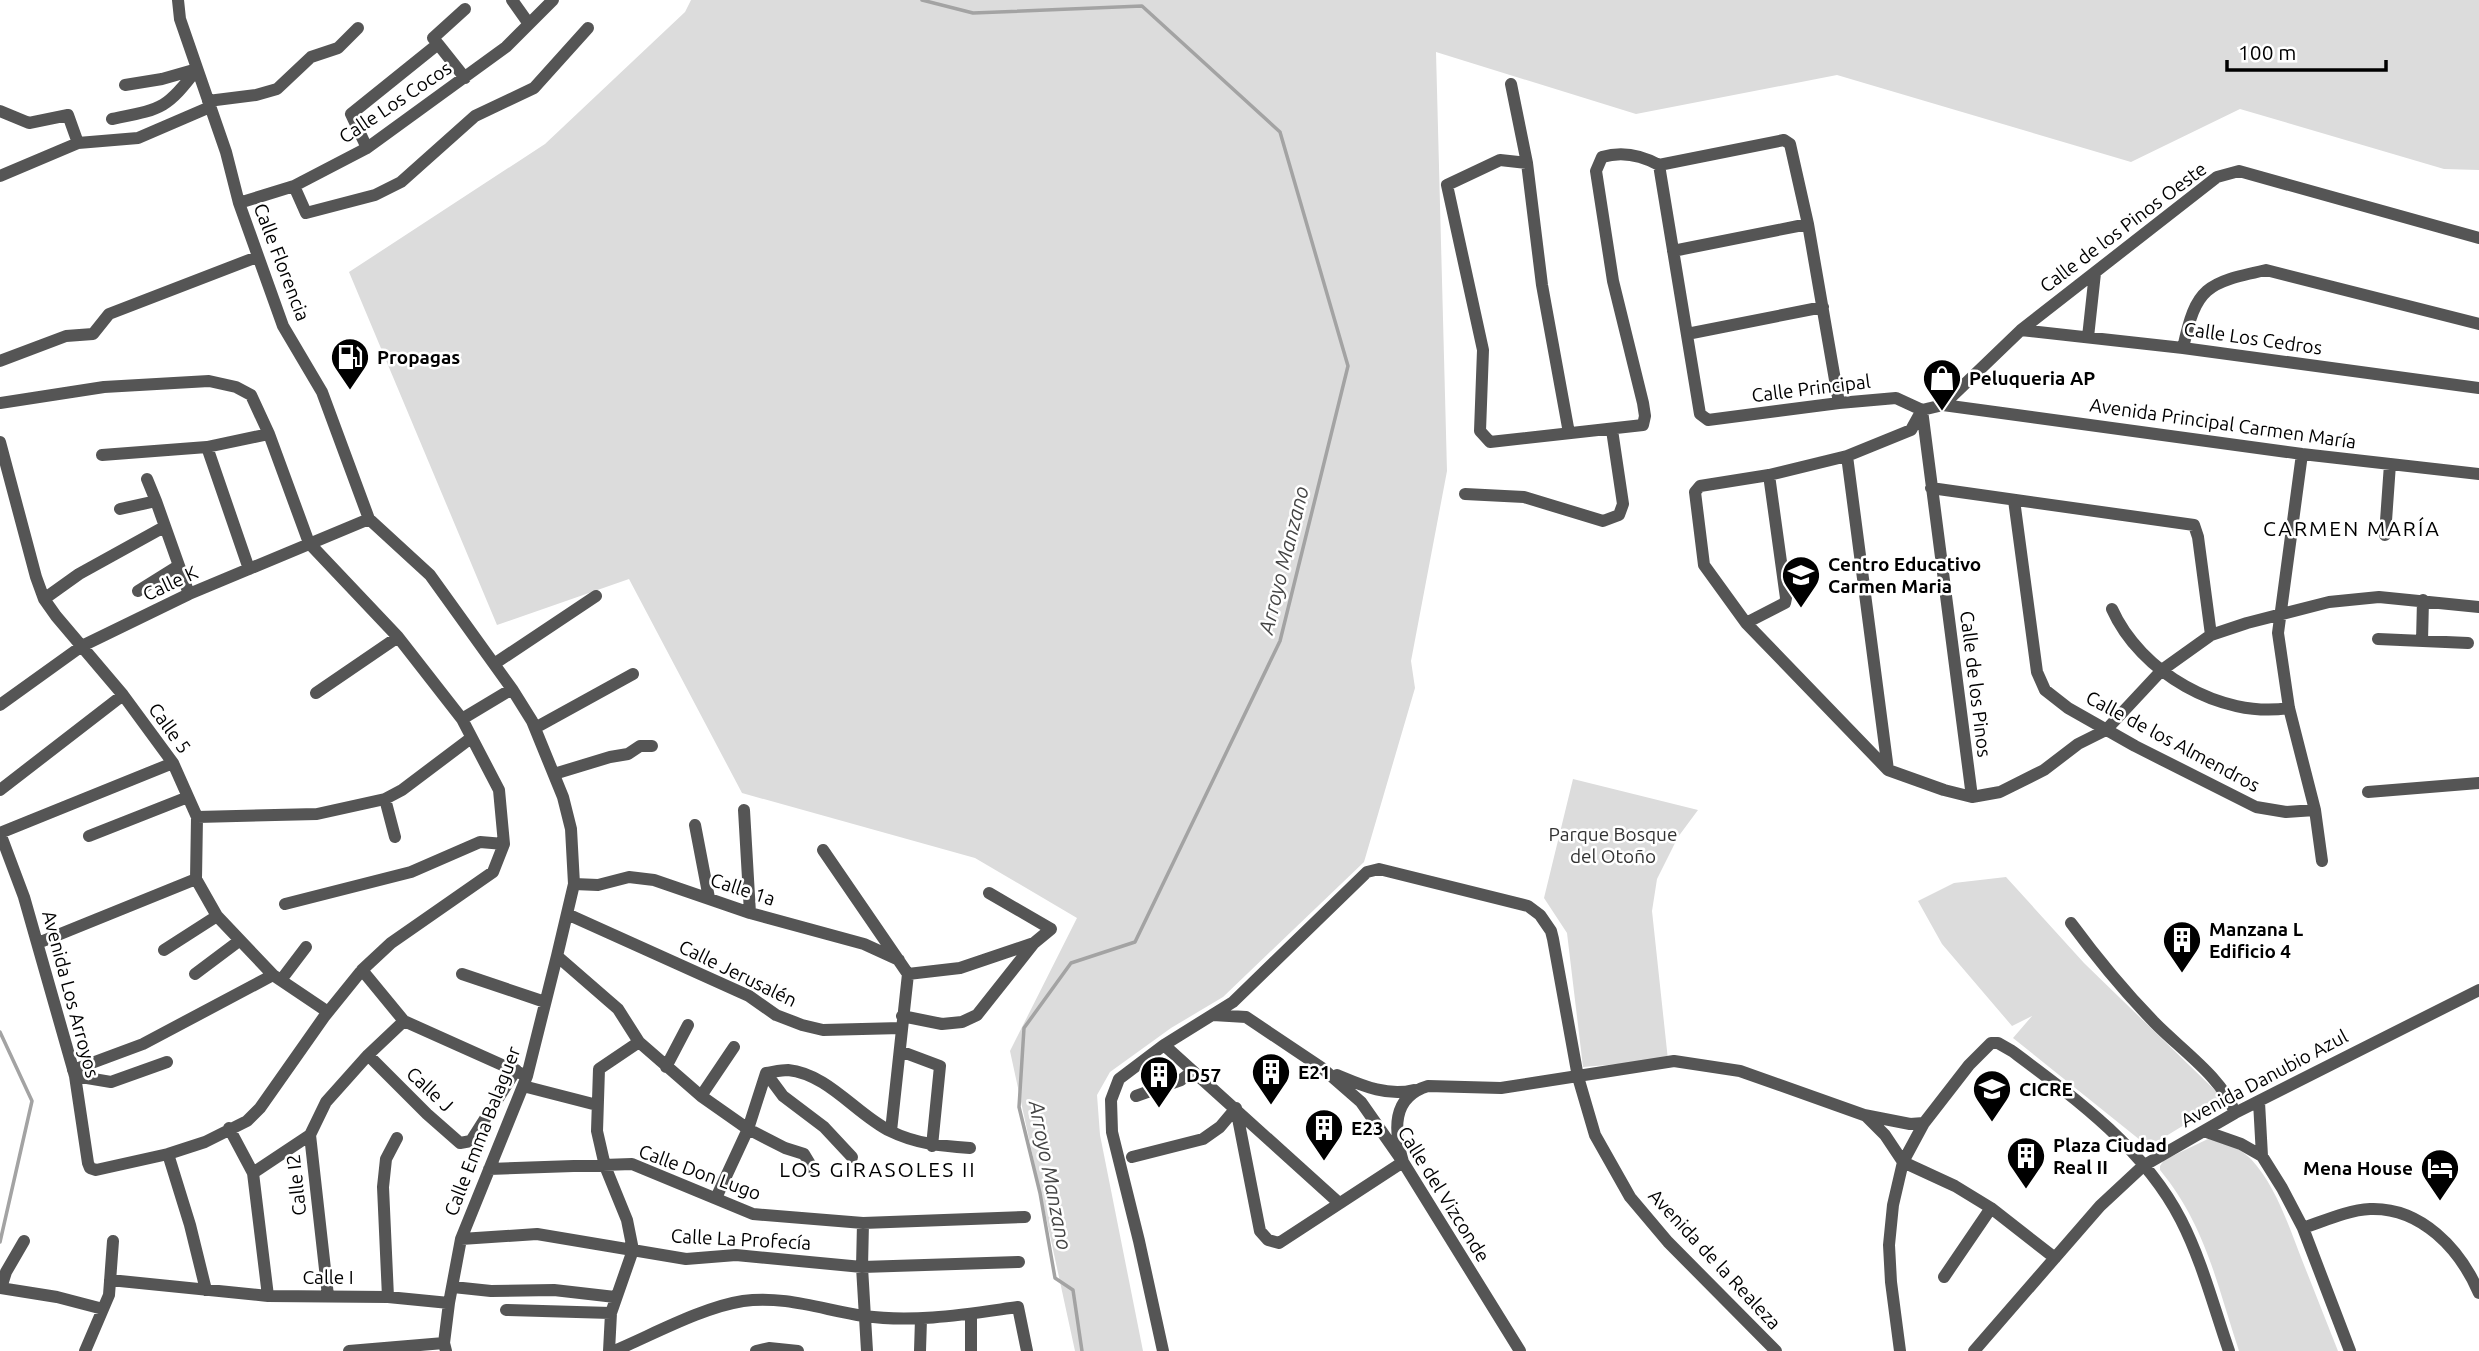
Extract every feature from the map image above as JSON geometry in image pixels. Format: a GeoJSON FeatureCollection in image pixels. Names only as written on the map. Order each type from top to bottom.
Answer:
{"type":"FeatureCollection","features":[{"type":"Feature","properties":{"kind":"street","name":"Calle Florencia"},"geometry":{"type":"LineString","coordinates":[[178,0],[180,19],[226,152],[257,257],[283,326],[326,400],[369,519],[429,575],[512,689],[535,728],[554,774],[571,829],[574,884]]}},
{"type":"Feature","properties":{"kind":"street"},"geometry":{"type":"LineString","coordinates":[[512,0],[529,24]]}},
{"type":"Feature","properties":{"kind":"street","name":"Calle Los Cocos"},"geometry":{"type":"LineString","coordinates":[[239,203],[294,186],[367,148],[506,47],[553,0]]}},
{"type":"Feature","properties":{"kind":"street"},"geometry":{"type":"LineString","coordinates":[[465,9],[433,38],[465,79]]}},
{"type":"Feature","properties":{"kind":"street"},"geometry":{"type":"LineString","coordinates":[[0,176],[78,143],[138,138],[209,104],[277,89],[311,57],[338,48],[358,28]]}},
{"type":"Feature","properties":{"kind":"street"},"geometry":{"type":"LineString","coordinates":[[294,186],[306,213],[376,195],[401,182],[475,116],[534,88],[587,28]]}},
{"type":"Feature","properties":{"kind":"street"},"geometry":{"type":"LineString","coordinates":[[367,148],[351,114],[438,44]]}},
{"type":"Feature","properties":{"kind":"street"},"geometry":{"type":"LineString","coordinates":[[125,85],[162,79],[197,69]]}},
{"type":"Feature","properties":{"kind":"street"},"geometry":{"type":"LineString","coordinates":[[112,119],[163,107],[177,95],[197,69]]}},
{"type":"Feature","properties":{"kind":"street"},"geometry":{"type":"LineString","coordinates":[[1511,84],[1527,163],[1542,285],[1569,433]]}},
{"type":"Feature","properties":{"kind":"street"},"geometry":{"type":"LineString","coordinates":[[0,111],[29,124],[68,115],[78,143]]}},
{"type":"Feature","properties":{"kind":"street"},"geometry":{"type":"LineString","coordinates":[[1527,163],[1500,160],[1447,185],[1483,350],[1479,431],[1490,442],[1643,425],[1645,416],[1613,281],[1596,171],[1602,157],[1617,152],[1646,158],[1659,165],[1784,140],[1790,144],[1808,224],[1839,403]]}},
{"type":"Feature","properties":{"kind":"street"},"geometry":{"type":"LineString","coordinates":[[1659,165],[1686,334],[1823,307]]}},
{"type":"Feature","properties":{"kind":"street","name":"Calle de los Pinos Oeste"},"geometry":{"type":"LineString","coordinates":[[1943,405],[2021,330],[2217,177],[2239,171],[2479,238]]}},
{"type":"Feature","properties":{"kind":"street"},"geometry":{"type":"LineString","coordinates":[[1673,251],[1808,224]]}},
{"type":"Feature","properties":{"kind":"street"},"geometry":{"type":"LineString","coordinates":[[0,361],[66,336],[93,334],[109,314],[257,257]]}},
{"type":"Feature","properties":{"kind":"street"},"geometry":{"type":"LineString","coordinates":[[2183,348],[2190,313],[2203,292],[2232,277],[2266,270],[2479,324]]}},
{"type":"Feature","properties":{"kind":"street"},"geometry":{"type":"LineString","coordinates":[[2088,337],[2095,272]]}},
{"type":"Feature","properties":{"kind":"street","name":"Calle Los Cedros"},"geometry":{"type":"LineString","coordinates":[[2021,330],[2183,348],[2479,388]]}},
{"type":"Feature","properties":{"kind":"street","name":"Calle Principal"},"geometry":{"type":"LineString","coordinates":[[1686,334],[1703,419],[1896,398],[1922,410]]}},
{"type":"Feature","properties":{"kind":"street"},"geometry":{"type":"LineString","coordinates":[[0,403],[104,387],[209,381],[236,387],[251,395],[269,434],[309,543],[398,638],[462,719],[499,790],[504,845],[493,872],[391,943],[362,970],[328,1012],[260,1108],[247,1121],[205,1142],[169,1154],[191,1225],[206,1290]]}},
{"type":"Feature","properties":{"kind":"street","name":"Avenida Principal Carmen María"},"geometry":{"type":"LineString","coordinates":[[1922,410],[1943,405],[2302,454],[2479,474]]}},
{"type":"Feature","properties":{"kind":"street"},"geometry":{"type":"LineString","coordinates":[[1922,410],[1911,430],[1847,456],[1769,475],[1700,486],[1695,492],[1703,565],[1746,622],[1888,771],[1972,797],[2000,792],[2044,770],[2078,744],[2106,730],[2162,670],[2211,635],[2329,602],[2379,597],[2479,607]]}},
{"type":"Feature","properties":{"kind":"street","name":"Calle de los Pinos"},"geometry":{"type":"LineString","coordinates":[[1922,410],[1972,797]]}},
{"type":"Feature","properties":{"kind":"street"},"geometry":{"type":"LineString","coordinates":[[1465,494],[1524,497],[1603,521],[1619,515],[1623,504],[1612,430]]}},
{"type":"Feature","properties":{"kind":"street"},"geometry":{"type":"LineString","coordinates":[[102,455],[207,447],[269,434]]}},
{"type":"Feature","properties":{"kind":"street","name":"Calle 5"},"geometry":{"type":"LineString","coordinates":[[0,442],[44,599],[123,695],[173,763],[197,817],[196,879],[216,916],[277,977],[328,1012]]}},
{"type":"Feature","properties":{"kind":"street"},"geometry":{"type":"LineString","coordinates":[[207,447],[249,569]]}},
{"type":"Feature","properties":{"kind":"street"},"geometry":{"type":"LineString","coordinates":[[2302,454],[2278,633],[2289,708],[2315,810],[2322,860]]}},
{"type":"Feature","properties":{"kind":"street"},"geometry":{"type":"LineString","coordinates":[[1847,456],[1888,771]]}},
{"type":"Feature","properties":{"kind":"street"},"geometry":{"type":"LineString","coordinates":[[2385,535],[2390,464]]}},
{"type":"Feature","properties":{"kind":"street"},"geometry":{"type":"LineString","coordinates":[[1746,622],[1785,603],[1786,598],[1769,475]]}},
{"type":"Feature","properties":{"kind":"street"},"geometry":{"type":"LineString","coordinates":[[147,479],[189,594]]}},
{"type":"Feature","properties":{"kind":"street"},"geometry":{"type":"LineString","coordinates":[[1931,488],[2194,525],[2198,537],[2211,635]]}},
{"type":"Feature","properties":{"kind":"street","name":"Calle de los Almendros"},"geometry":{"type":"LineString","coordinates":[[2014,500],[2037,672],[2045,690],[2106,730],[2256,807],[2286,812],[2315,810]]}},
{"type":"Feature","properties":{"kind":"street"},"geometry":{"type":"LineString","coordinates":[[120,509],[156,501]]}},
{"type":"Feature","properties":{"kind":"street","name":"Calle K"},"geometry":{"type":"LineString","coordinates":[[0,705],[82,646],[189,594],[369,519]]}},
{"type":"Feature","properties":{"kind":"street"},"geometry":{"type":"LineString","coordinates":[[44,599],[79,574],[164,527]]}},
{"type":"Feature","properties":{"kind":"street"},"geometry":{"type":"LineString","coordinates":[[138,591],[178,566]]}},
{"type":"Feature","properties":{"kind":"street"},"geometry":{"type":"LineString","coordinates":[[494,664],[596,596]]}},
{"type":"Feature","properties":{"kind":"street"},"geometry":{"type":"LineString","coordinates":[[2422,641],[2423,600]]}},
{"type":"Feature","properties":{"kind":"street"},"geometry":{"type":"LineString","coordinates":[[2112,609],[2128,637],[2162,670],[2193,690],[2236,707],[2269,711],[2289,708]]}},
{"type":"Feature","properties":{"kind":"street"},"geometry":{"type":"LineString","coordinates":[[316,693],[398,638]]}},
{"type":"Feature","properties":{"kind":"street"},"geometry":{"type":"LineString","coordinates":[[2378,639],[2468,643]]}},
{"type":"Feature","properties":{"kind":"street"},"geometry":{"type":"LineString","coordinates":[[535,728],[633,674]]}},
{"type":"Feature","properties":{"kind":"street"},"geometry":{"type":"LineString","coordinates":[[462,719],[512,689]]}},
{"type":"Feature","properties":{"kind":"street"},"geometry":{"type":"LineString","coordinates":[[0,790],[123,695]]}},
{"type":"Feature","properties":{"kind":"street"},"geometry":{"type":"LineString","coordinates":[[197,817],[317,814],[385,799],[402,790],[471,738]]}},
{"type":"Feature","properties":{"kind":"street"},"geometry":{"type":"LineString","coordinates":[[554,774],[628,754],[640,746],[652,746]]}},
{"type":"Feature","properties":{"kind":"street"},"geometry":{"type":"LineString","coordinates":[[0,833],[173,763]]}},
{"type":"Feature","properties":{"kind":"street"},"geometry":{"type":"LineString","coordinates":[[2368,792],[2479,783]]}},
{"type":"Feature","properties":{"kind":"street"},"geometry":{"type":"LineString","coordinates":[[89,836],[188,797]]}},
{"type":"Feature","properties":{"kind":"street"},"geometry":{"type":"LineString","coordinates":[[385,799],[395,837]]}},
{"type":"Feature","properties":{"kind":"street"},"geometry":{"type":"LineString","coordinates":[[744,810],[750,913]]}},
{"type":"Feature","properties":{"kind":"street"},"geometry":{"type":"LineString","coordinates":[[695,825],[709,898]]}},
{"type":"Feature","properties":{"kind":"street","name":"Avenida Los Arroyos"},"geometry":{"type":"LineString","coordinates":[[0,833],[24,897],[74,1073],[90,1168],[96,1170],[169,1154]]}},
{"type":"Feature","properties":{"kind":"street"},"geometry":{"type":"LineString","coordinates":[[285,904],[411,872],[480,842],[504,845]]}},
{"type":"Feature","properties":{"kind":"street"},"geometry":{"type":"LineString","coordinates":[[823,850],[908,974],[891,1131]]}},
{"type":"Feature","properties":{"kind":"street","name":"Avenida de la Realeza"},"geometry":{"type":"LineString","coordinates":[[1241,994],[1367,872],[1379,869],[1528,906],[1539,915],[1550,931],[1557,954],[1578,1077],[1595,1135],[1630,1197],[1668,1242],[1776,1351]]}},
{"type":"Feature","properties":{"kind":"street","name":"Calle 1a"},"geometry":{"type":"LineString","coordinates":[[574,884],[598,885],[629,877],[654,880],[750,913],[864,944],[898,960]]}},
{"type":"Feature","properties":{"kind":"street"},"geometry":{"type":"LineString","coordinates":[[38,943],[196,879]]}},
{"type":"Feature","properties":{"kind":"street","name":"Calle Emma Balaguer"},"geometry":{"type":"LineString","coordinates":[[445,1347],[449,1303],[461,1239],[522,1077],[545,1002],[574,884]]}},
{"type":"Feature","properties":{"kind":"street"},"geometry":{"type":"LineString","coordinates":[[908,974],[960,968],[1034,943],[1051,929],[989,892]]}},
{"type":"Feature","properties":{"kind":"street","name":"Calle Jerusalén"},"geometry":{"type":"LineString","coordinates":[[567,914],[749,996],[776,1015],[823,1030],[902,1022],[962,1022],[977,1015],[1034,943]]}},
{"type":"Feature","properties":{"kind":"street"},"geometry":{"type":"LineString","coordinates":[[164,950],[216,916]]}},
{"type":"Feature","properties":{"kind":"street"},"geometry":{"type":"LineString","coordinates":[[2071,923],[2098,959],[2153,1021],[2218,1084],[2230,1099],[2235,1113]]}},
{"type":"Feature","properties":{"kind":"street"},"geometry":{"type":"LineString","coordinates":[[195,974],[239,941]]}},
{"type":"Feature","properties":{"kind":"street"},"geometry":{"type":"LineString","coordinates":[[74,1073],[143,1044],[277,977],[306,947]]}},
{"type":"Feature","properties":{"kind":"street"},"geometry":{"type":"LineString","coordinates":[[557,956],[618,1009],[639,1042],[666,1067],[748,1129],[785,1148],[804,1154],[813,1169]]}},
{"type":"Feature","properties":{"kind":"street"},"geometry":{"type":"LineString","coordinates":[[362,970],[404,1021],[522,1077],[597,1105]]}},
{"type":"Feature","properties":{"kind":"street"},"geometry":{"type":"LineString","coordinates":[[462,974],[545,1002]]}},
{"type":"Feature","properties":{"kind":"street","name":"Avenida Danubio Azul"},"geometry":{"type":"LineString","coordinates":[[1974,1351],[2100,1206],[2143,1166],[2235,1113],[2479,990]]}},
{"type":"Feature","properties":{"kind":"street"},"geometry":{"type":"LineString","coordinates":[[1212,1015],[1246,1017],[1241,1006],[1241,994]]}},
{"type":"Feature","properties":{"kind":"street"},"geometry":{"type":"LineString","coordinates":[[1163,1351],[1112,1132],[1111,1100],[1119,1079],[1164,1045],[1241,994]]}},
{"type":"Feature","properties":{"kind":"street","name":"Calle del Vizconde"},"geometry":{"type":"LineString","coordinates":[[1246,1017],[1322,1068],[1361,1102],[1403,1161],[1520,1351]]}},
{"type":"Feature","properties":{"kind":"street","name":"Calle I2"},"geometry":{"type":"LineString","coordinates":[[328,1296],[310,1135],[326,1102],[368,1055],[404,1021]]}},
{"type":"Feature","properties":{"kind":"street"},"geometry":{"type":"LineString","coordinates":[[666,1067],[688,1025]]}},
{"type":"Feature","properties":{"kind":"street"},"geometry":{"type":"LineString","coordinates":[[639,1042],[599,1069],[597,1131],[605,1167],[627,1220],[633,1250],[611,1313],[612,1351],[699,1314],[741,1301],[774,1298],[866,1316],[921,1319],[1018,1307],[1027,1351]]}},
{"type":"Feature","properties":{"kind":"street"},"geometry":{"type":"LineString","coordinates":[[1900,1351],[1889,1245],[1893,1205],[1903,1162],[1924,1123],[1984,1048],[1991,1043],[1998,1044],[2032,1066],[2099,1120],[2129,1147],[2162,1189],[2190,1240],[2229,1351]]}},
{"type":"Feature","properties":{"kind":"street"},"geometry":{"type":"LineString","coordinates":[[1164,1045],[1339,1203]]}},
{"type":"Feature","properties":{"kind":"street"},"geometry":{"type":"LineString","coordinates":[[701,1096],[734,1047]]}},
{"type":"Feature","properties":{"kind":"street"},"geometry":{"type":"LineString","coordinates":[[901,1051],[940,1066],[932,1146]]}},
{"type":"Feature","properties":{"kind":"street","name":"Calle J"},"geometry":{"type":"LineString","coordinates":[[368,1055],[460,1143],[471,1141],[522,1077]]}},
{"type":"Feature","properties":{"kind":"street"},"geometry":{"type":"LineString","coordinates":[[1322,1068],[1365,1087],[1404,1092],[1428,1086],[1500,1088],[1674,1061],[1740,1071],[1864,1115],[1910,1124],[1924,1123]]}},
{"type":"Feature","properties":{"kind":"street"},"geometry":{"type":"LineString","coordinates":[[74,1073],[111,1082],[167,1062]]}},
{"type":"Feature","properties":{"kind":"street"},"geometry":{"type":"LineString","coordinates":[[766,1073],[786,1070],[824,1084],[891,1131],[932,1146],[970,1148]]}},
{"type":"Feature","properties":{"kind":"street"},"geometry":{"type":"LineString","coordinates":[[1136,1096],[1181,1080],[1193,1070]]}},
{"type":"Feature","properties":{"kind":"street"},"geometry":{"type":"LineString","coordinates":[[716,1198],[748,1129],[766,1073]]}},
{"type":"Feature","properties":{"kind":"street"},"geometry":{"type":"LineString","coordinates":[[766,1073],[783,1096],[824,1127],[852,1157]]}},
{"type":"Feature","properties":{"kind":"street"},"geometry":{"type":"LineString","coordinates":[[1236,1108],[1260,1231],[1268,1240],[1279,1243],[1403,1161],[1397,1138],[1401,1108],[1409,1095],[1428,1086]]}},
{"type":"Feature","properties":{"kind":"street"},"geometry":{"type":"LineString","coordinates":[[2259,1102],[2262,1156]]}},
{"type":"Feature","properties":{"kind":"street"},"geometry":{"type":"LineString","coordinates":[[1132,1157],[1203,1139],[1220,1127],[1236,1108]]}},
{"type":"Feature","properties":{"kind":"street"},"geometry":{"type":"LineString","coordinates":[[1864,1115],[1885,1135],[1903,1162],[1955,1186],[1991,1208],[2055,1258]]}},
{"type":"Feature","properties":{"kind":"street"},"geometry":{"type":"LineString","coordinates":[[229,1128],[253,1173],[268,1296]]}},
{"type":"Feature","properties":{"kind":"street"},"geometry":{"type":"LineString","coordinates":[[2204,1131],[2241,1143],[2262,1156],[2303,1228],[2350,1351]]}},
{"type":"Feature","properties":{"kind":"street"},"geometry":{"type":"LineString","coordinates":[[253,1173],[310,1135]]}},
{"type":"Feature","properties":{"kind":"street"},"geometry":{"type":"LineString","coordinates":[[388,1297],[383,1187],[386,1159],[397,1138]]}},
{"type":"Feature","properties":{"kind":"street","name":"Calle Don Lugo"},"geometry":{"type":"LineString","coordinates":[[489,1169],[632,1164],[753,1214],[863,1223],[1025,1217]]}},
{"type":"Feature","properties":{"kind":"street"},"geometry":{"type":"LineString","coordinates":[[1944,1277],[1991,1208]]}},
{"type":"Feature","properties":{"kind":"street"},"geometry":{"type":"LineString","coordinates":[[2303,1228],[2340,1215],[2369,1209],[2408,1215],[2434,1230],[2446,1242],[2479,1293]]}},
{"type":"Feature","properties":{"kind":"street"},"geometry":{"type":"LineString","coordinates":[[863,1223],[862,1267],[867,1351]]}},
{"type":"Feature","properties":{"kind":"street","name":"Calle La Profecía"},"geometry":{"type":"LineString","coordinates":[[461,1239],[537,1234],[686,1259],[736,1255],[862,1267],[1020,1262]]}},
{"type":"Feature","properties":{"kind":"street"},"geometry":{"type":"LineString","coordinates":[[24,1241],[0,1288],[57,1297],[103,1309]]}},
{"type":"Feature","properties":{"kind":"street"},"geometry":{"type":"LineString","coordinates":[[85,1351],[109,1295],[113,1241]]}},
{"type":"Feature","properties":{"kind":"street","name":"Calle I"},"geometry":{"type":"LineString","coordinates":[[110,1280],[268,1296],[388,1297],[449,1303]]}},
{"type":"Feature","properties":{"kind":"street"},"geometry":{"type":"LineString","coordinates":[[453,1287],[491,1291],[554,1290],[615,1297]]}},
{"type":"Feature","properties":{"kind":"street"},"geometry":{"type":"LineString","coordinates":[[506,1310],[611,1313]]}},
{"type":"Feature","properties":{"kind":"street"},"geometry":{"type":"LineString","coordinates":[[971,1314],[971,1351]]}},
{"type":"Feature","properties":{"kind":"street"},"geometry":{"type":"LineString","coordinates":[[920,1351],[921,1319]]}},
{"type":"Feature","properties":{"kind":"street"},"geometry":{"type":"LineString","coordinates":[[349,1351],[445,1347]]}},
{"type":"Feature","properties":{"kind":"street"},"geometry":{"type":"LineString","coordinates":[[756,1351],[769,1348],[798,1351]]}},
{"type":"Feature","properties":{"kind":"green space"},"geometry":{"type":"Polygon","coordinates":[[[691,0],[2479,0],[2479,170],[2444,169],[2240,109],[2131,162],[1837,75],[1636,114],[1436,52],[1447,471],[1411,661],[1415,688],[1364,862],[1223,997],[1171,1028],[1110,1072],[1097,1095],[1100,1135],[1143,1351],[1075,1351],[1010,1051],[1077,918],[975,858],[742,793],[629,579],[497,625],[349,272],[545,144],[685,12],[691,0]]]}},
{"type":"Feature","properties":{"kind":"green space","name":"Parque Bosque del Otoño"},"geometry":{"type":"Polygon","coordinates":[[[1573,779],[1698,810],[1678,837],[1657,879],[1652,911],[1668,1060],[1583,1067],[1567,933],[1544,898],[1573,779]]]}},
{"type":"Feature","properties":{"kind":"green space"},"geometry":{"type":"Polygon","coordinates":[[[2006,877],[2084,963],[2225,1100],[2158,1141],[2145,1144],[2013,1038],[2032,1016],[2012,1026],[1942,944],[1918,901],[1954,883],[2006,877]]]}},
{"type":"Feature","properties":{"kind":"green space"},"geometry":{"type":"Polygon","coordinates":[[[2208,1139],[2225,1142],[2241,1151],[2251,1159],[2268,1182],[2287,1221],[2338,1351],[2239,1351],[2199,1234],[2176,1191],[2160,1170],[2164,1160],[2208,1139]]]}},
{"type":"Feature","properties":{"kind":"waterway","name":"Arroyo Manzano"},"geometry":{"type":"LineString","coordinates":[[922,0],[973,13],[1142,6],[1280,132],[1348,366],[1280,641],[1135,942],[1071,963],[1024,1028],[1019,1107],[1040,1193],[1055,1278],[1073,1290],[1082,1351]]}},
{"type":"Feature","properties":{"kind":"waterway"},"geometry":{"type":"LineString","coordinates":[[0,1032],[32,1101],[0,1242]]}},
{"type":"Feature","properties":{"kind":"place","name":"Propagas"},"geometry":{"type":"Point","coordinates":[350,391]}},
{"type":"Feature","properties":{"kind":"place","name":"Peluqueria AP"},"geometry":{"type":"Point","coordinates":[1942,412]}},
{"type":"Feature","properties":{"kind":"place","name":"Centro Educativo Carmen Maria"},"geometry":{"type":"Point","coordinates":[1801,609]}},
{"type":"Feature","properties":{"kind":"place","name":"Manzana L Edificio 4"},"geometry":{"type":"Point","coordinates":[2182,974]}},
{"type":"Feature","properties":{"kind":"place","name":"E21"},"geometry":{"type":"Point","coordinates":[1271,1106]}},
{"type":"Feature","properties":{"kind":"place","name":"D57"},"geometry":{"type":"Point","coordinates":[1159,1109]}},
{"type":"Feature","properties":{"kind":"place","name":"CICRE"},"geometry":{"type":"Point","coordinates":[1992,1123]}},
{"type":"Feature","properties":{"kind":"place","name":"E23"},"geometry":{"type":"Point","coordinates":[1324,1162]}},
{"type":"Feature","properties":{"kind":"place","name":"Plaza Ciudad Real II"},"geometry":{"type":"Point","coordinates":[2026,1190]}},
{"type":"Feature","properties":{"kind":"place","name":"Mena House"},"geometry":{"type":"Point","coordinates":[2440,1202]}},
{"type":"Feature","properties":{"kind":"district","name":"CARMEN MARÍA"},"geometry":{"type":"Point","coordinates":[2352,528]}},
{"type":"Feature","properties":{"kind":"district","name":"LOS GIRASOLES II"},"geometry":{"type":"Point","coordinates":[878,1169]}}]}
